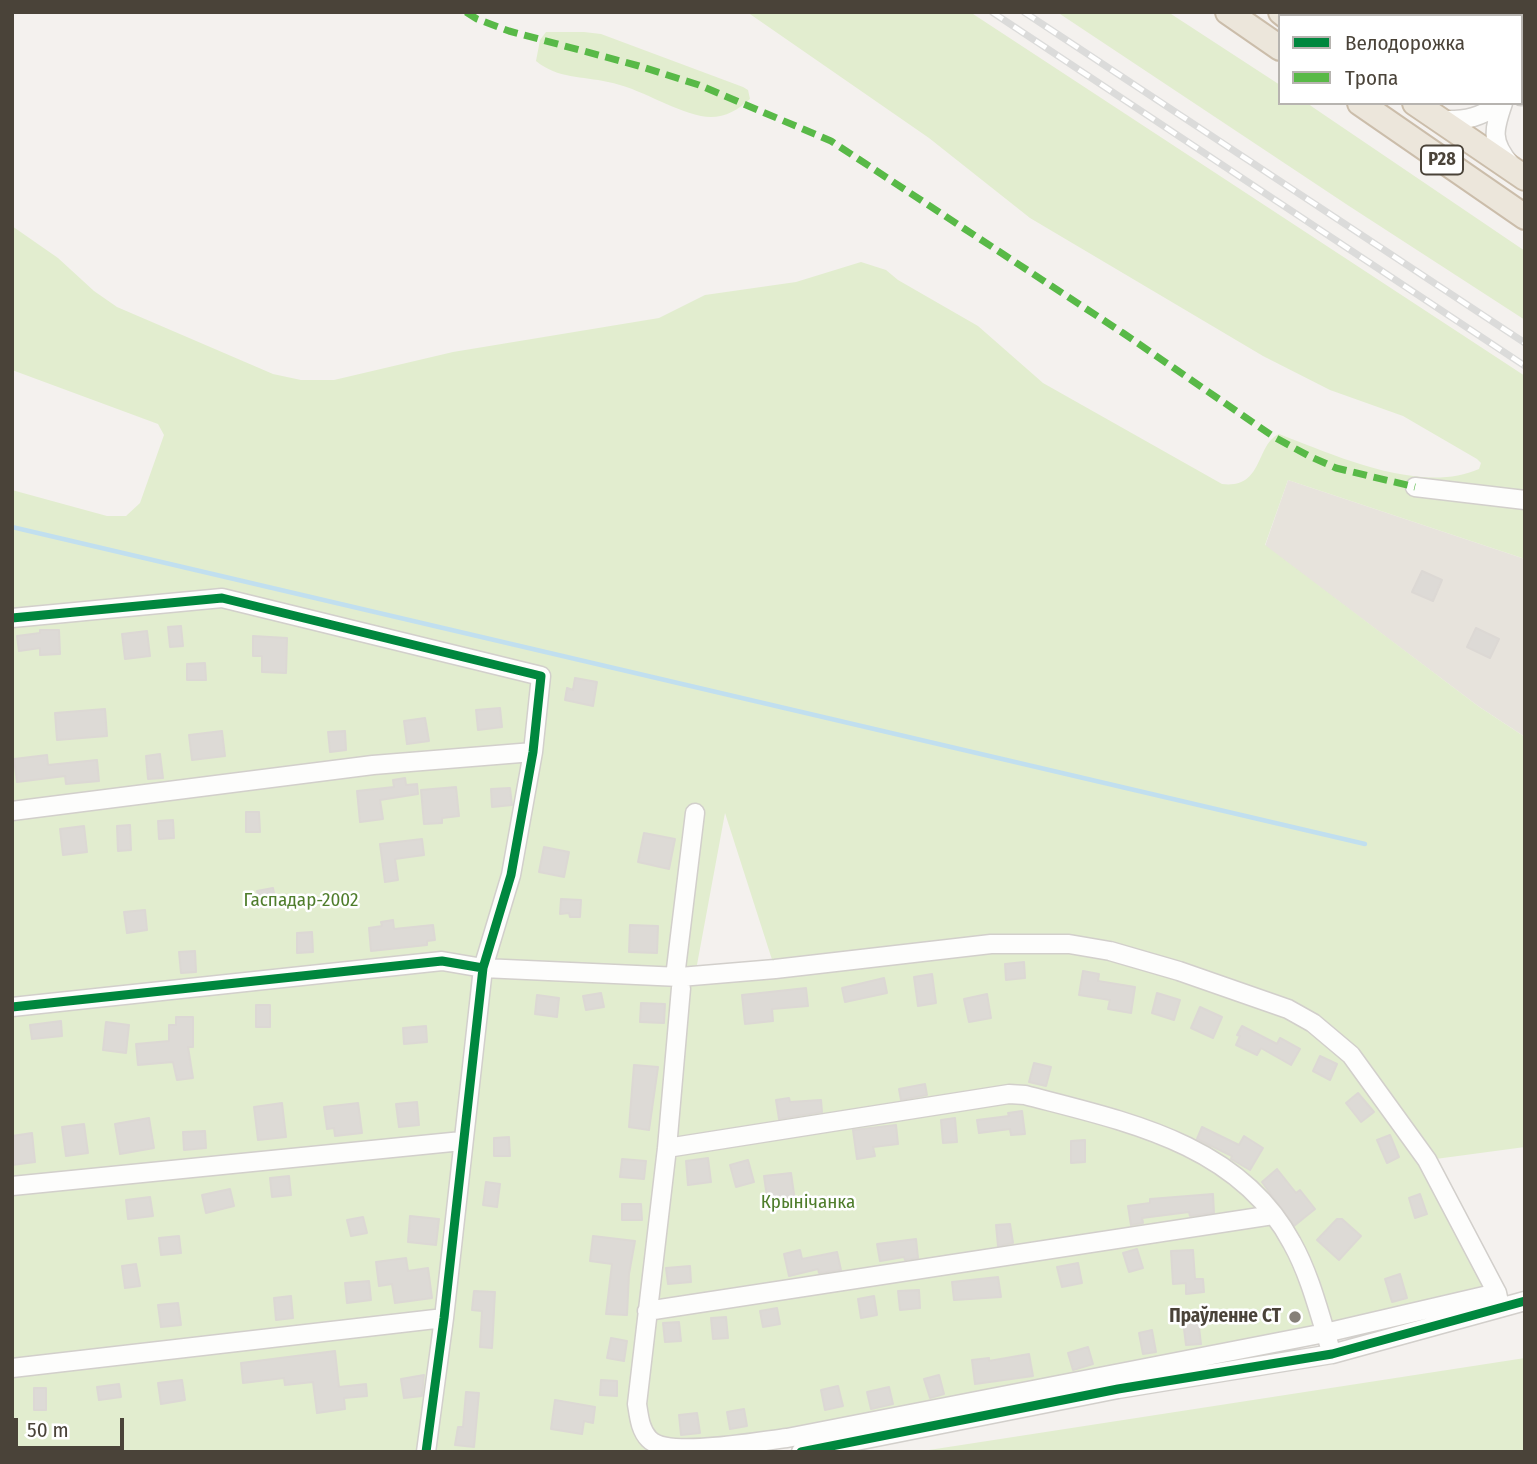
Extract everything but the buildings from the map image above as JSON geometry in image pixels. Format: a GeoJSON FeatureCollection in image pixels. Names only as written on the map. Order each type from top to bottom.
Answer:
{"type":"FeatureCollection","features":[{"type":"Feature","properties":{"kind":"highway"},"geometry":{"type":"LineString","coordinates":[[1228,12],[1278,47]]}},
{"type":"Feature","properties":{"kind":"highway","name":"Р28"},"geometry":{"type":"LineString","coordinates":[[1363,105],[1525,216]]}},
{"type":"Feature","properties":{"kind":"highway","name":"Р28"},"geometry":{"type":"LineString","coordinates":[[1418,105],[1522,176]]}},
{"type":"Feature","properties":{"kind":"street"},"geometry":{"type":"LineString","coordinates":[[1439,120],[1461,121],[1479,117],[1500,105]]}},
{"type":"Feature","properties":{"kind":"street"},"geometry":{"type":"LineString","coordinates":[[1502,105],[1494,132],[1501,153],[1522,176]]}},
{"type":"Feature","properties":{"kind":"street"},"geometry":{"type":"LineString","coordinates":[[1415,487],[1525,500]]}},
{"type":"Feature","properties":{"kind":"street"},"geometry":{"type":"LineString","coordinates":[[12,618],[222,598],[541,676],[533,752],[511,875],[482,968],[444,1318],[425,1452]]}},
{"type":"Feature","properties":{"kind":"street"},"geometry":{"type":"LineString","coordinates":[[12,811],[373,765],[533,752]]}},
{"type":"Feature","properties":{"kind":"street"},"geometry":{"type":"LineString","coordinates":[[695,813],[678,983],[667,1148],[638,1404],[643,1431],[650,1440],[662,1447],[696,1449],[787,1438],[1499,1300],[1525,1301]]}},
{"type":"Feature","properties":{"kind":"street"},"geometry":{"type":"LineString","coordinates":[[12,1007],[442,961],[482,968],[678,983],[991,944],[1069,944],[1110,950],[1288,1009],[1334,1039],[1370,1078],[1427,1160],[1499,1300]]}},
{"type":"Feature","properties":{"kind":"street"},"geometry":{"type":"LineString","coordinates":[[667,1148],[1009,1094],[1025,1095],[1144,1128],[1186,1145],[1241,1180],[1273,1215],[1292,1241],[1304,1268],[1332,1354]]}},
{"type":"Feature","properties":{"kind":"street"},"geometry":{"type":"LineString","coordinates":[[12,1186],[462,1141]]}},
{"type":"Feature","properties":{"kind":"street"},"geometry":{"type":"LineString","coordinates":[[647,1311],[1273,1215]]}},
{"type":"Feature","properties":{"kind":"street"},"geometry":{"type":"LineString","coordinates":[[802,1452],[1118,1389],[1332,1354],[1499,1300]]}},
{"type":"Feature","properties":{"kind":"street"},"geometry":{"type":"LineString","coordinates":[[12,1368],[444,1318]]}},
{"type":"Feature","properties":{"kind":"shaded area"},"geometry":{"type":"Polygon","coordinates":[[[1288,480],[1525,559],[1525,737],[1478,706],[1265,546],[1288,480]]]}},
{"type":"Feature","properties":{"kind":"green space"},"geometry":{"type":"Polygon","coordinates":[[[747,12],[970,12],[1525,376],[1525,559],[1288,480],[1265,545],[1478,706],[1525,737],[1525,1147],[1428,1160],[1497,1293],[1321,1344],[1119,1379],[758,1452],[12,1452],[12,490],[107,516],[126,516],[140,503],[164,435],[158,424],[12,370],[12,226],[58,258],[94,291],[117,307],[273,374],[301,380],[334,380],[453,352],[659,318],[705,295],[796,282],[861,262],[886,270],[898,280],[978,326],[1043,383],[1222,484],[1236,484],[1245,480],[1271,440],[1279,434],[1351,461],[1405,475],[1456,476],[1479,469],[1481,463],[1477,459],[1403,416],[1330,390],[1263,356],[1030,218],[929,138],[747,12]],[[725,813],[694,981],[775,969],[725,813]]]}},
{"type":"Feature","properties":{"kind":"green space"},"geometry":{"type":"Polygon","coordinates":[[[1057,12],[1168,12],[1278,84],[1278,105],[1310,105],[1525,251],[1525,320],[1057,12]]]}},
{"type":"Feature","properties":{"kind":"green space"},"geometry":{"type":"Polygon","coordinates":[[[1371,12],[1525,12],[1525,57],[1523,58],[1523,14],[1371,12]]]}},
{"type":"Feature","properties":{"kind":"green space"},"geometry":{"type":"Polygon","coordinates":[[[546,32],[601,34],[743,87],[748,90],[750,99],[727,114],[708,117],[677,109],[620,85],[562,74],[536,61],[540,40],[546,32]]]}},
{"type":"Feature","properties":{"kind":"green space"},"geometry":{"type":"Polygon","coordinates":[[[1525,1358],[1525,1452],[916,1452],[1525,1358]]]}},
{"type":"Feature","properties":{"kind":"waterway"},"geometry":{"type":"LineString","coordinates":[[12,527],[1365,844]]}},
{"type":"Feature","properties":{"kind":"railway"},"geometry":{"type":"LineString","coordinates":[[992,12],[1525,366]]}},
{"type":"Feature","properties":{"kind":"railway"},"geometry":{"type":"LineString","coordinates":[[1024,12],[1525,343]]}},
{"type":"Feature","properties":{"kind":"marked path"},"geometry":{"type":"LineString","coordinates":[[466,12],[509,31],[699,85],[831,141],[1123,333],[1274,437],[1336,468],[1415,487]]}},
{"type":"Feature","properties":{"kind":"cycle path"},"geometry":{"type":"LineString","coordinates":[[12,618],[222,598],[541,676],[533,752],[511,875],[483,968],[444,1318],[426,1452]]}},
{"type":"Feature","properties":{"kind":"cycle path"},"geometry":{"type":"LineString","coordinates":[[12,1007],[442,961],[483,968]]}},
{"type":"Feature","properties":{"kind":"cycle path"},"geometry":{"type":"LineString","coordinates":[[801,1452],[1118,1389],[1332,1354],[1525,1301]]}},
{"type":"Feature","properties":{"kind":"place","name":"Праўленне СТ"},"geometry":{"type":"Point","coordinates":[1295,1317]}},
{"type":"Feature","properties":{"kind":"park label","name":"Гаспадар-2002"},"geometry":{"type":"Point","coordinates":[301,901]}},
{"type":"Feature","properties":{"kind":"park label","name":"Крынічанка"},"geometry":{"type":"Point","coordinates":[808,1203]}}]}
